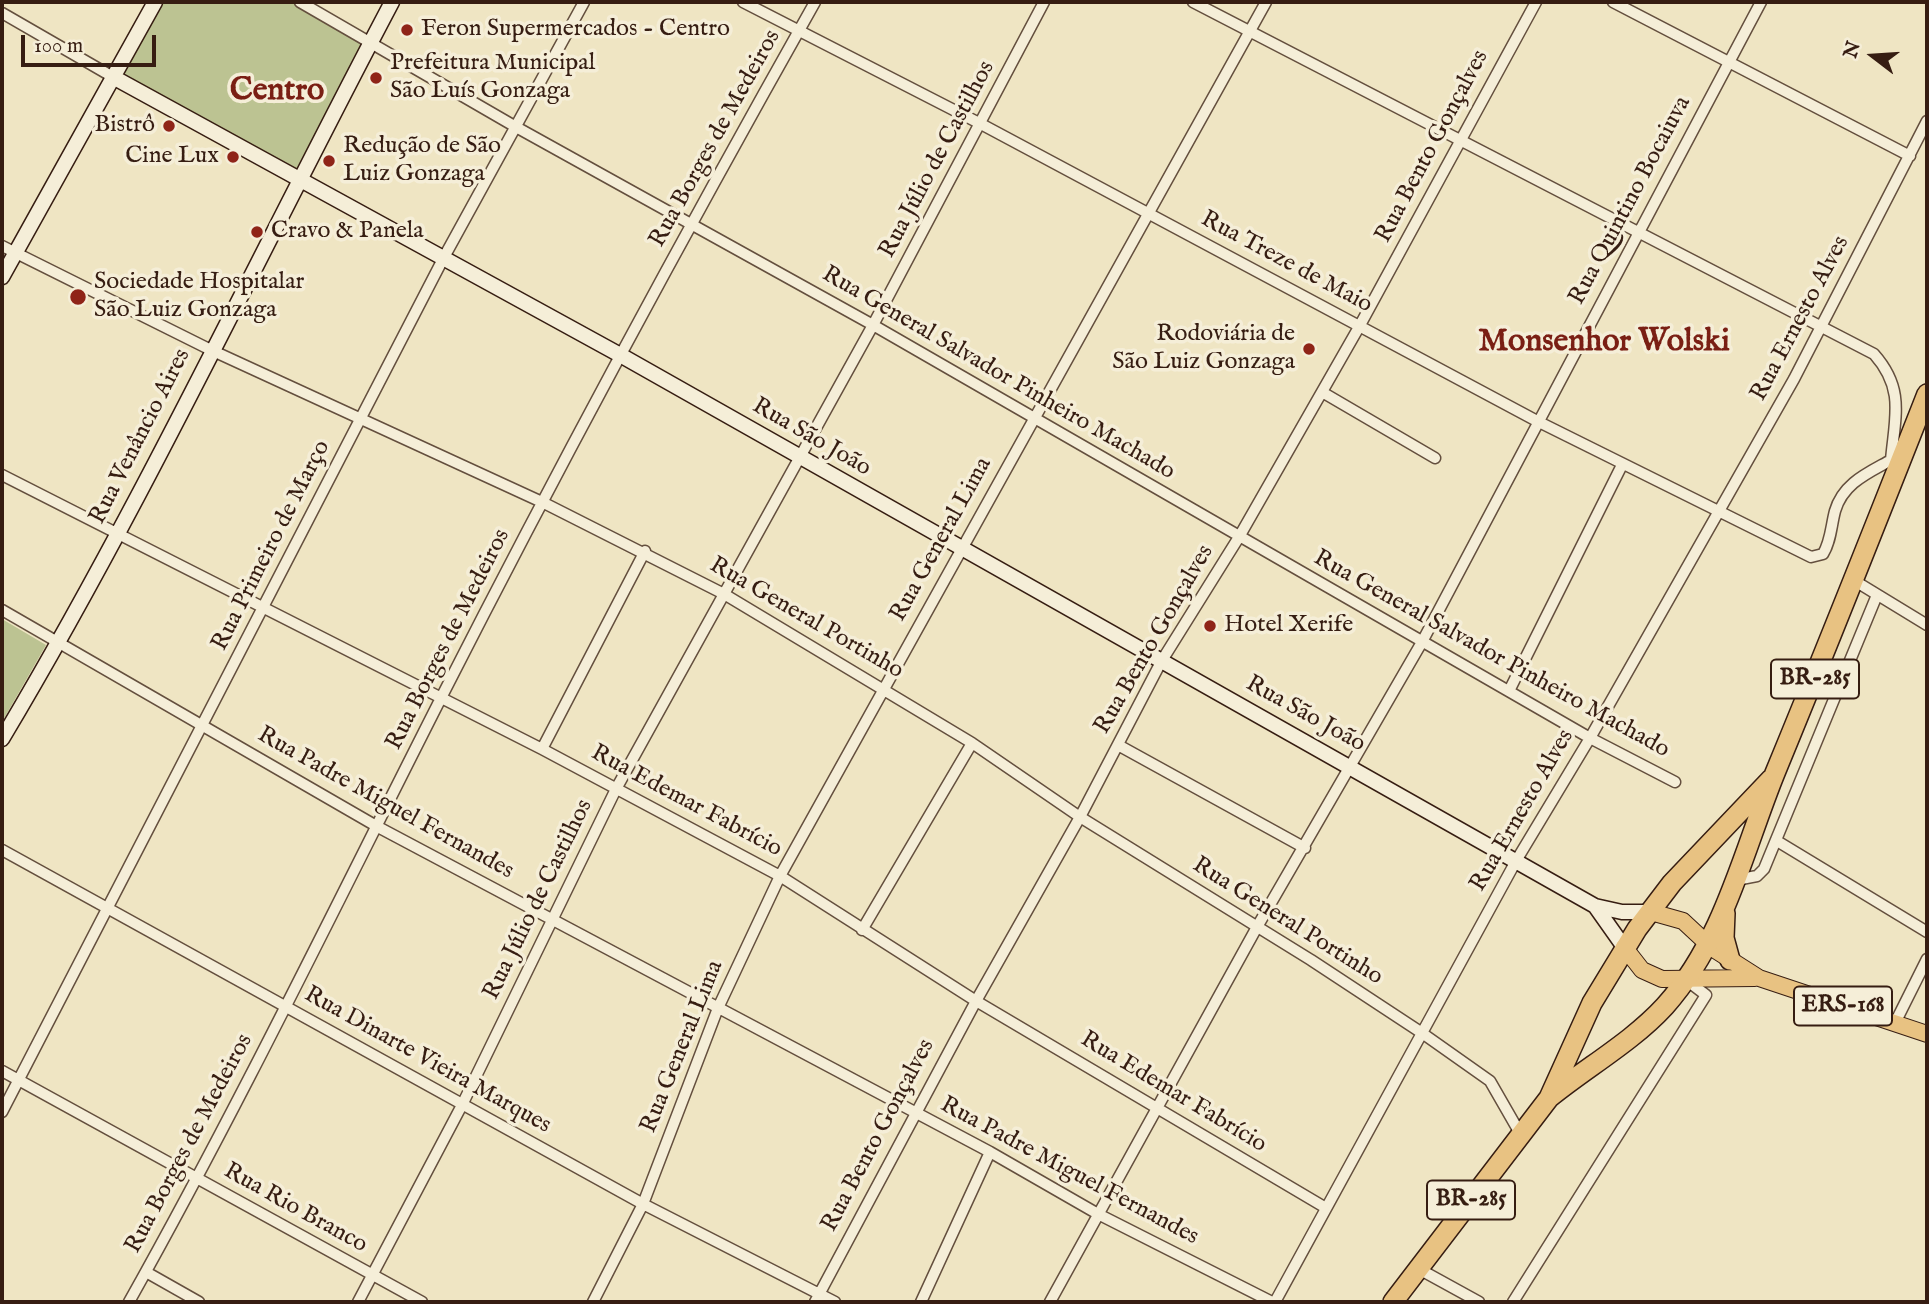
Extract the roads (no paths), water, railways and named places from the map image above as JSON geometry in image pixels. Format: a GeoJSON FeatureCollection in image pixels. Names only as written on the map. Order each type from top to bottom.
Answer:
{"type":"FeatureCollection","features":[{"type":"Feature","properties":{"kind":"highway","name":"BR-285"},"geometry":{"type":"LineString","coordinates":[[1549,1098],[1634,1034],[1664,1006],[1685,979],[1726,909],[1774,776],[1855,581],[1896,461],[1926,400]]}},
{"type":"Feature","properties":{"kind":"highway","name":"BR-285"},"geometry":{"type":"LineString","coordinates":[[1393,1302],[1549,1098],[1592,1003],[1624,947],[1672,883],[1774,776]]}},
{"type":"Feature","properties":{"kind":"highway"},"geometry":{"type":"LineString","coordinates":[[1726,909],[1724,938],[1730,960]]}},
{"type":"Feature","properties":{"kind":"main road"},"geometry":{"type":"LineString","coordinates":[[2,277],[8,250],[113,77],[155,2]]}},
{"type":"Feature","properties":{"kind":"main road","name":"Rua Venâncio Aires"},"geometry":{"type":"LineString","coordinates":[[2,739],[60,642],[391,2]]}},
{"type":"Feature","properties":{"kind":"main road","name":"Rua São João"},"geometry":{"type":"LineString","coordinates":[[113,77],[622,356],[1161,662],[1350,765],[1595,906],[1622,912],[1651,912]]}},
{"type":"Feature","properties":{"kind":"main road","name":"Rua São João"},"geometry":{"type":"LineString","coordinates":[[1595,906],[1624,947]]}},
{"type":"Feature","properties":{"kind":"main road"},"geometry":{"type":"LineString","coordinates":[[1651,912],[1683,921],[1706,943]]}},
{"type":"Feature","properties":{"kind":"main road","name":"ERS-168"},"geometry":{"type":"LineString","coordinates":[[1706,943],[1759,978],[1927,1034]]}},
{"type":"Feature","properties":{"kind":"main road"},"geometry":{"type":"LineString","coordinates":[[1624,947],[1647,974],[1662,979],[1685,979]]}},
{"type":"Feature","properties":{"kind":"main road","name":"ERS-168"},"geometry":{"type":"LineString","coordinates":[[1685,979],[1759,978]]}},
{"type":"Feature","properties":{"kind":"street","name":"Rua General Salvador Pinheiro Machado"},"geometry":{"type":"LineString","coordinates":[[300,2],[516,127],[873,325],[1590,738],[1675,782]]}},
{"type":"Feature","properties":{"kind":"street","name":"Rua Primeiro de Março"},"geometry":{"type":"LineString","coordinates":[[2,1112],[264,610],[443,259],[584,2]]}},
{"type":"Feature","properties":{"kind":"street","name":"Rua Treze de Maio"},"geometry":{"type":"LineString","coordinates":[[743,2],[1150,213],[1537,421],[1811,557],[1823,554],[1829,545],[1842,494],[1853,483],[1896,461]]}},
{"type":"Feature","properties":{"kind":"street","name":"Rua Borges de Medeiros"},"geometry":{"type":"LineString","coordinates":[[129,1302],[287,1007],[441,698],[622,356],[815,2]]}},
{"type":"Feature","properties":{"kind":"street","name":"Rua Júlio de Castilhos"},"geometry":{"type":"LineString","coordinates":[[358,1302],[462,1105],[616,789],[873,325],[1044,2]]}},
{"type":"Feature","properties":{"kind":"street"},"geometry":{"type":"LineString","coordinates":[[1193,2],[1874,354],[1890,372],[1896,398],[1896,461]]}},
{"type":"Feature","properties":{"kind":"street","name":"Rua General Lima"},"geometry":{"type":"LineString","coordinates":[[593,1302],[643,1204],[718,1008],[780,876],[1266,2]]}},
{"type":"Feature","properties":{"kind":"street","name":"Rua Bento Gonçalves"},"geometry":{"type":"LineString","coordinates":[[817,1298],[915,1112],[1080,817],[1161,662],[1238,537],[1359,327],[1536,2]]}},
{"type":"Feature","properties":{"kind":"street"},"geometry":{"type":"LineString","coordinates":[[1613,2],[1910,156]]}},
{"type":"Feature","properties":{"kind":"street","name":"Rua Quintino Bocaiuva"},"geometry":{"type":"LineString","coordinates":[[1051,1302],[1256,927],[1305,848],[1422,642],[1761,2]]}},
{"type":"Feature","properties":{"kind":"street","name":"Rua São João"},"geometry":{"type":"LineString","coordinates":[[2,13],[113,77]]}},
{"type":"Feature","properties":{"kind":"street","name":"Rua Ernesto Alves"},"geometry":{"type":"LineString","coordinates":[[1273,1302],[1516,861],[1719,513],[1821,327],[1927,121]]}},
{"type":"Feature","properties":{"kind":"street","name":"Rua General Portinho"},"geometry":{"type":"LineString","coordinates":[[8,250],[211,350],[645,551],[724,594],[972,743],[1080,817],[1422,1033],[1490,1081],[1521,1135]]}},
{"type":"Feature","properties":{"kind":"street"},"geometry":{"type":"LineString","coordinates":[[1322,392],[1435,458]]}},
{"type":"Feature","properties":{"kind":"street"},"geometry":{"type":"LineString","coordinates":[[1509,691],[1622,465]]}},
{"type":"Feature","properties":{"kind":"street","name":"Rua Edemar Fabrício"},"geometry":{"type":"LineString","coordinates":[[2,475],[542,749],[780,876],[976,1001],[1326,1208]]}},
{"type":"Feature","properties":{"kind":"street"},"geometry":{"type":"LineString","coordinates":[[542,749],[645,551]]}},
{"type":"Feature","properties":{"kind":"street"},"geometry":{"type":"LineString","coordinates":[[1855,581],[1927,625]]}},
{"type":"Feature","properties":{"kind":"street"},"geometry":{"type":"LineString","coordinates":[[1736,880],[1756,876],[1764,869],[1877,595]]}},
{"type":"Feature","properties":{"kind":"street","name":"Rua Padre Miguel Fernandes"},"geometry":{"type":"LineString","coordinates":[[2,610],[378,827],[990,1152],[1098,1214],[1273,1302]]}},
{"type":"Feature","properties":{"kind":"street"},"geometry":{"type":"LineString","coordinates":[[862,930],[972,743]]}},
{"type":"Feature","properties":{"kind":"street"},"geometry":{"type":"LineString","coordinates":[[1118,745],[1305,848]]}},
{"type":"Feature","properties":{"kind":"street"},"geometry":{"type":"LineString","coordinates":[[1777,841],[1927,932]]}},
{"type":"Feature","properties":{"kind":"street","name":"Rua Dinarte Vieira Marques"},"geometry":{"type":"LineString","coordinates":[[2,850],[643,1204],[817,1298],[835,1302]]}},
{"type":"Feature","properties":{"kind":"street"},"geometry":{"type":"LineString","coordinates":[[1895,1023],[1927,959]]}},
{"type":"Feature","properties":{"kind":"street"},"geometry":{"type":"LineString","coordinates":[[1513,1302],[1706,995],[1685,979]]}},
{"type":"Feature","properties":{"kind":"street","name":"Rua Rio Branco"},"geometry":{"type":"LineString","coordinates":[[2,1071],[422,1302]]}},
{"type":"Feature","properties":{"kind":"street"},"geometry":{"type":"LineString","coordinates":[[921,1302],[990,1152]]}},
{"type":"Feature","properties":{"kind":"street"},"geometry":{"type":"LineString","coordinates":[[1419,1269],[1479,1302]]}},
{"type":"Feature","properties":{"kind":"street"},"geometry":{"type":"LineString","coordinates":[[146,1272],[199,1302]]}},
{"type":"Feature","properties":{"kind":"place","name":"Feron Supermercados - Centro"},"geometry":{"type":"Point","coordinates":[407,30]}},
{"type":"Feature","properties":{"kind":"place","name":"Prefeitura Municipal São Luís Gonzaga"},"geometry":{"type":"Point","coordinates":[376,78]}},
{"type":"Feature","properties":{"kind":"place","name":"Bistrô"},"geometry":{"type":"Point","coordinates":[169,126]}},
{"type":"Feature","properties":{"kind":"place","name":"Cine Lux"},"geometry":{"type":"Point","coordinates":[233,157]}},
{"type":"Feature","properties":{"kind":"place","name":"Redução de São Luiz Gonzaga"},"geometry":{"type":"Point","coordinates":[329,161]}},
{"type":"Feature","properties":{"kind":"place","name":"Cravo & Panela"},"geometry":{"type":"Point","coordinates":[257,232]}},
{"type":"Feature","properties":{"kind":"place","name":"Sociedade Hospitalar São Luiz Gonzaga"},"geometry":{"type":"Point","coordinates":[78,297]}},
{"type":"Feature","properties":{"kind":"place","name":"Rodoviária de São Luiz Gonzaga"},"geometry":{"type":"Point","coordinates":[1309,349]}},
{"type":"Feature","properties":{"kind":"place","name":"Hotel Xerife"},"geometry":{"type":"Point","coordinates":[1210,626]}},
{"type":"Feature","properties":{"kind":"district","name":"Centro"},"geometry":{"type":"Point","coordinates":[277,92]}},
{"type":"Feature","properties":{"kind":"district","name":"Monsenhor Wolski"},"geometry":{"type":"Point","coordinates":[1604,343]}}]}
